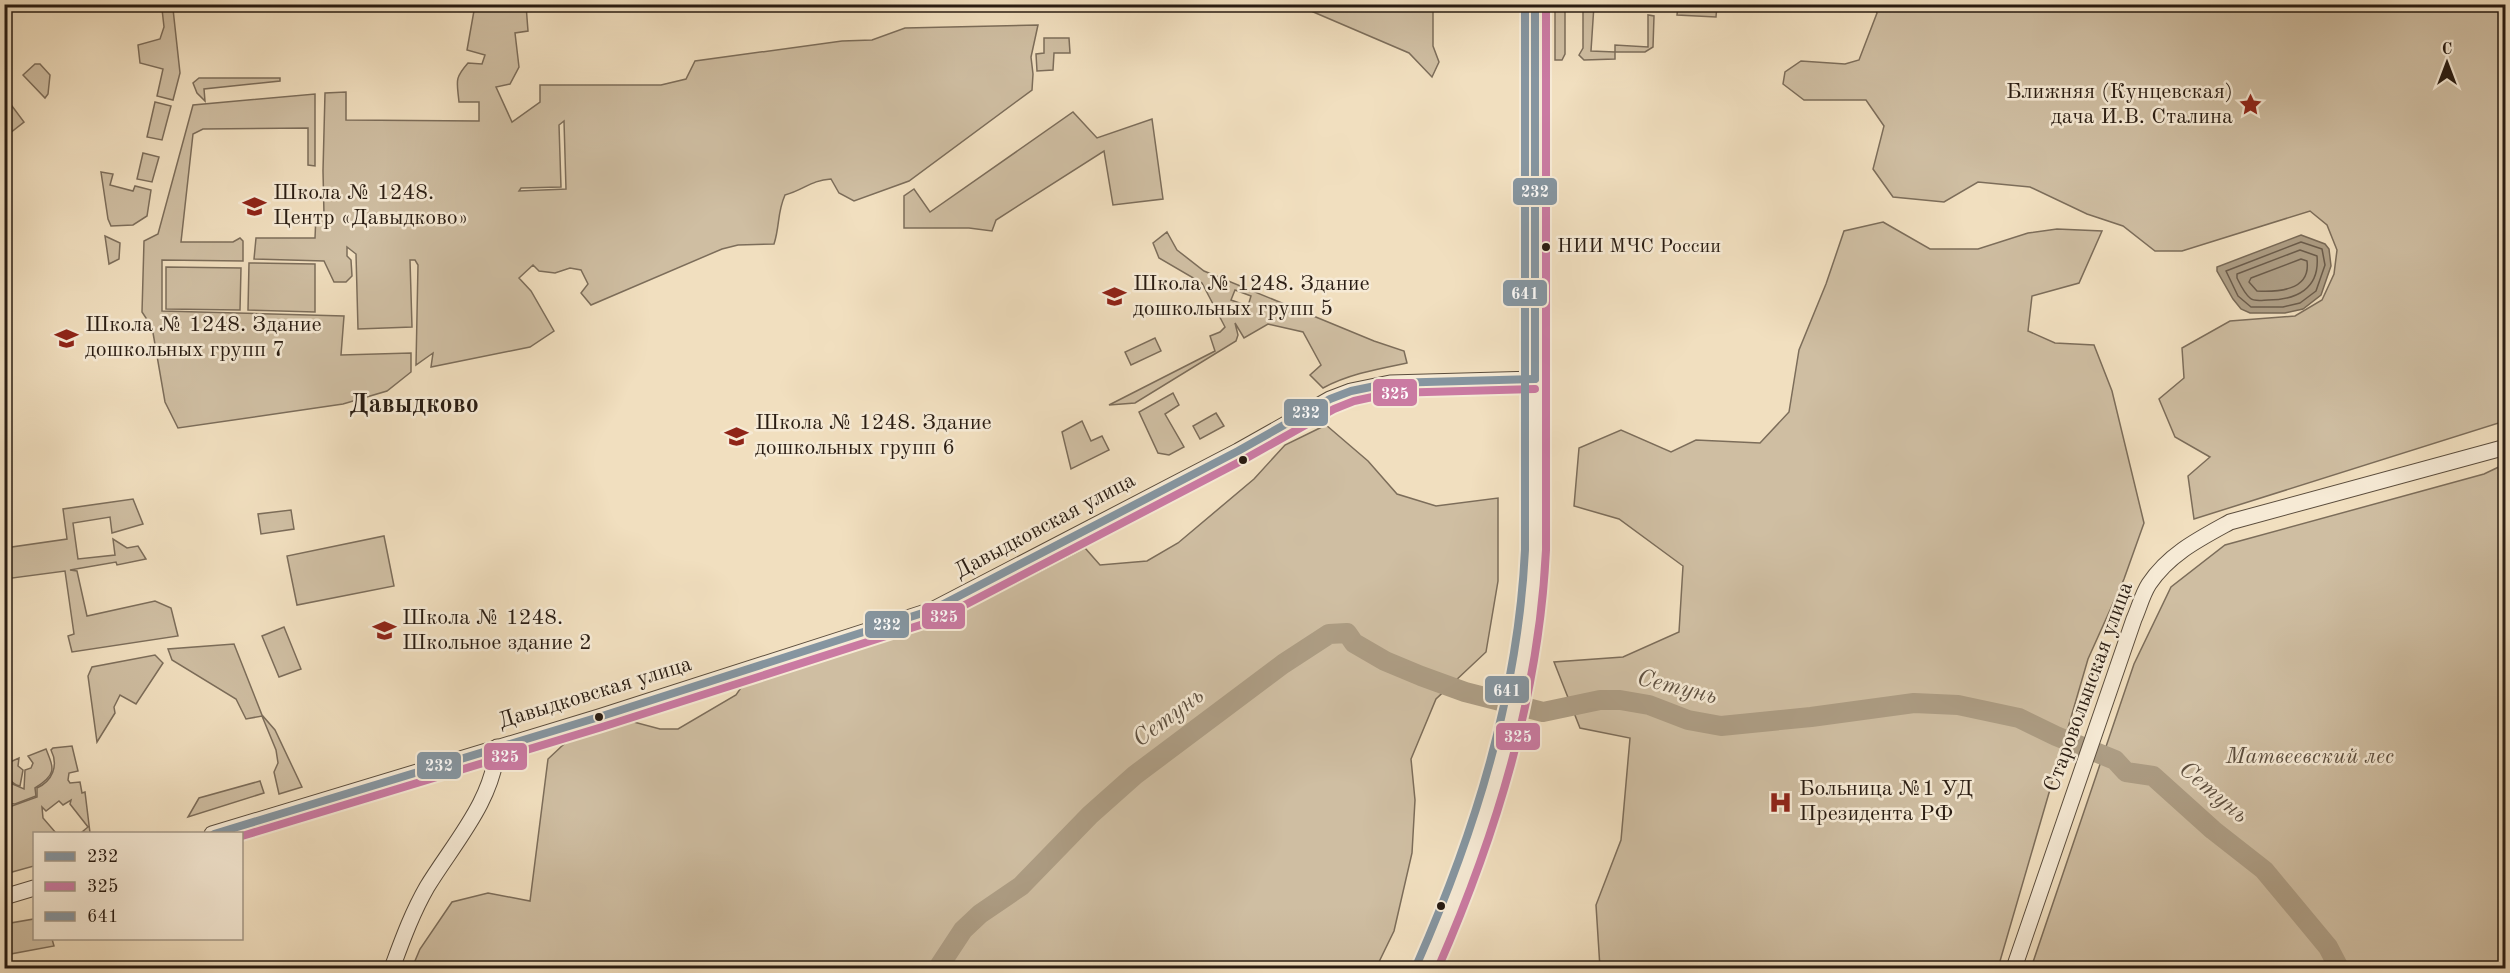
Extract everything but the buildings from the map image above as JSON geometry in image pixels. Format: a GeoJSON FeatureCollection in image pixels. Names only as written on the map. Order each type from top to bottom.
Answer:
{"type":"FeatureCollection","features":[{"type":"Feature","properties":{"kind":"street"},"geometry":{"type":"LineString","coordinates":[[1427,969],[1489,806],[1510,737],[1530,637],[1535,580],[1535,4]]}},
{"type":"Feature","properties":{"kind":"street","name":"Давыдковская улица"},"geometry":{"type":"LineString","coordinates":[[219,832],[932,610],[1228,456],[1330,399],[1351,391],[1390,383],[1535,379]]}},
{"type":"Feature","properties":{"kind":"street","name":"Староволынская улица"},"geometry":{"type":"LineString","coordinates":[[2014,969],[2093,736],[2148,586],[2166,562],[2195,541],[2230,522],[2505,447]]}},
{"type":"Feature","properties":{"kind":"street"},"geometry":{"type":"LineString","coordinates":[[392,969],[408,926],[426,890],[484,798],[493,774],[497,747]]}},
{"type":"Feature","properties":{"kind":"street"},"geometry":{"type":"LineString","coordinates":[[4,897],[33,888]]}},
{"type":"Feature","properties":{"kind":"green space"},"geometry":{"type":"Polygon","coordinates":[[[475,5],[526,5],[528,31],[515,33],[519,67],[510,84],[496,87],[512,122],[540,102],[540,85],[661,85],[686,79],[695,61],[842,41],[872,40],[905,28],[1038,25],[1031,57],[1032,90],[909,181],[854,201],[839,193],[831,179],[813,183],[785,195],[774,244],[738,245],[722,249],[591,305],[581,293],[588,284],[581,270],[570,268],[555,273],[539,271],[533,265],[519,278],[531,291],[554,331],[530,347],[431,367],[433,353],[416,365],[418,265],[415,260],[410,260],[412,327],[358,329],[356,254],[347,247],[352,276],[346,282],[334,282],[324,261],[254,259],[256,238],[315,238],[316,215],[324,215],[325,93],[346,92],[346,120],[479,121],[479,102],[459,102],[458,81],[460,73],[468,63],[482,64],[485,55],[467,50],[475,5]],[[564,121],[559,125],[561,187],[521,188],[519,191],[566,189],[564,121]]]}},
{"type":"Feature","properties":{"kind":"green space"},"geometry":{"type":"Polygon","coordinates":[[[1297,5],[1433,5],[1433,46],[1439,62],[1432,77],[1409,53],[1297,5]]]}},
{"type":"Feature","properties":{"kind":"green space"},"geometry":{"type":"Polygon","coordinates":[[[1555,5],[1565,5],[1565,54],[1562,60],[1555,60],[1555,5]]]}},
{"type":"Feature","properties":{"kind":"green space"},"geometry":{"type":"Polygon","coordinates":[[[1575,5],[1594,5],[1591,51],[1615,52],[1615,59],[1584,60],[1579,55],[1583,48],[1583,8],[1575,8],[1575,5]]]}},
{"type":"Feature","properties":{"kind":"green space"},"geometry":{"type":"Polygon","coordinates":[[[1678,5],[1717,5],[1716,17],[1677,15],[1678,5]]]}},
{"type":"Feature","properties":{"kind":"green space"},"geometry":{"type":"Polygon","coordinates":[[[1873,5],[2505,5],[2505,421],[2194,519],[2188,476],[2210,457],[2175,437],[2159,399],[2184,378],[2182,348],[2230,321],[2295,316],[2322,300],[2334,274],[2337,250],[2327,225],[2310,211],[2182,251],[2155,251],[2123,226],[2087,214],[2030,187],[1978,182],[1944,202],[1893,197],[1873,169],[1884,126],[1866,100],[1804,100],[1783,84],[1785,72],[1801,61],[1845,64],[1859,60],[1877,13],[1873,5]]]}},
{"type":"Feature","properties":{"kind":"green space"},"geometry":{"type":"Polygon","coordinates":[[[162,9],[173,9],[180,73],[173,100],[157,96],[163,69],[140,63],[138,45],[160,39],[164,27],[162,9]]]}},
{"type":"Feature","properties":{"kind":"green space"},"geometry":{"type":"Polygon","coordinates":[[[1648,15],[1654,16],[1653,47],[1645,52],[1615,52],[1615,45],[1648,47],[1648,15]]]}},
{"type":"Feature","properties":{"kind":"green space"},"geometry":{"type":"Polygon","coordinates":[[[1044,38],[1069,38],[1070,53],[1054,53],[1053,70],[1037,71],[1036,54],[1044,53],[1044,38]]]}},
{"type":"Feature","properties":{"kind":"green space"},"geometry":{"type":"Polygon","coordinates":[[[35,64],[40,64],[50,75],[48,94],[45,98],[23,75],[35,64]]]}},
{"type":"Feature","properties":{"kind":"green space"},"geometry":{"type":"Polygon","coordinates":[[[199,78],[280,78],[280,81],[204,89],[205,101],[197,93],[193,83],[199,78]]]}},
{"type":"Feature","properties":{"kind":"green space"},"geometry":{"type":"Polygon","coordinates":[[[315,94],[315,166],[308,165],[308,128],[203,129],[193,134],[181,242],[233,242],[240,238],[243,241],[243,261],[162,260],[162,311],[344,316],[341,355],[411,353],[411,372],[387,391],[343,404],[178,428],[165,402],[152,327],[142,312],[144,241],[158,234],[193,105],[315,94]]]}},
{"type":"Feature","properties":{"kind":"green space"},"geometry":{"type":"Polygon","coordinates":[[[155,102],[171,106],[162,140],[147,137],[155,102]]]}},
{"type":"Feature","properties":{"kind":"green space"},"geometry":{"type":"Polygon","coordinates":[[[12,106],[24,122],[5,137],[5,111],[12,106]]]}},
{"type":"Feature","properties":{"kind":"green space"},"geometry":{"type":"Polygon","coordinates":[[[1073,112],[1097,138],[1152,119],[1163,199],[1113,205],[1104,151],[996,220],[992,231],[969,228],[904,228],[904,196],[914,189],[930,212],[1073,112]]]}},
{"type":"Feature","properties":{"kind":"green space"},"geometry":{"type":"Polygon","coordinates":[[[143,153],[159,157],[152,182],[137,179],[143,153]]]}},
{"type":"Feature","properties":{"kind":"green space"},"geometry":{"type":"Polygon","coordinates":[[[101,172],[113,174],[110,185],[133,191],[135,186],[151,190],[147,216],[133,225],[111,226],[101,172]]]}},
{"type":"Feature","properties":{"kind":"green space"},"geometry":{"type":"Polygon","coordinates":[[[1883,222],[1930,249],[1978,249],[2028,233],[2057,229],[2102,231],[2079,283],[2032,296],[2028,331],[2055,343],[2094,345],[2112,391],[2144,523],[2124,579],[2088,659],[1998,968],[1600,968],[1596,905],[1621,840],[1630,738],[1580,728],[1554,662],[1623,657],[1679,632],[1683,566],[1619,519],[1574,506],[1579,448],[1621,430],[1671,452],[1696,440],[1760,443],[1789,412],[1799,350],[1826,284],[1844,231],[1883,222]]]}},
{"type":"Feature","properties":{"kind":"green space"},"geometry":{"type":"Polygon","coordinates":[[[1167,232],[1177,250],[1204,271],[1374,341],[1404,351],[1407,363],[1353,376],[1323,388],[1310,375],[1321,365],[1303,332],[1268,324],[1244,338],[1235,323],[1238,335],[1236,341],[1135,403],[1109,405],[1215,351],[1210,336],[1225,327],[1202,283],[1159,258],[1153,243],[1167,232]],[[1235,290],[1231,300],[1248,306],[1251,296],[1235,290]]]}},
{"type":"Feature","properties":{"kind":"green space"},"geometry":{"type":"Polygon","coordinates":[[[105,236],[120,243],[119,259],[109,264],[105,236]]]}},
{"type":"Feature","properties":{"kind":"green space"},"geometry":{"type":"Polygon","coordinates":[[[249,263],[315,264],[315,312],[248,310],[249,263]]]}},
{"type":"Feature","properties":{"kind":"green space"},"geometry":{"type":"Polygon","coordinates":[[[166,267],[241,268],[240,310],[166,309],[166,267]]]}},
{"type":"Feature","properties":{"kind":"green space"},"geometry":{"type":"Polygon","coordinates":[[[1155,338],[1161,351],[1131,365],[1125,352],[1155,338]]]}},
{"type":"Feature","properties":{"kind":"green space"},"geometry":{"type":"Polygon","coordinates":[[[1173,393],[1179,405],[1165,414],[1184,447],[1169,455],[1158,453],[1139,412],[1173,393]]]}},
{"type":"Feature","properties":{"kind":"green space"},"geometry":{"type":"Polygon","coordinates":[[[1216,413],[1224,426],[1200,439],[1193,426],[1216,413]]]}},
{"type":"Feature","properties":{"kind":"green space"},"geometry":{"type":"Polygon","coordinates":[[[1082,421],[1091,441],[1102,436],[1109,450],[1071,469],[1062,432],[1082,421]]]}},
{"type":"Feature","properties":{"kind":"green space"},"geometry":{"type":"Polygon","coordinates":[[[1326,425],[1368,461],[1397,494],[1436,506],[1498,498],[1498,581],[1486,652],[1436,699],[1411,759],[1415,800],[1412,853],[1394,931],[1376,968],[412,968],[420,949],[452,902],[488,893],[530,901],[548,759],[578,731],[615,717],[660,729],[678,729],[736,695],[747,679],[808,657],[908,632],[998,593],[1085,548],[1100,565],[1147,561],[1178,543],[1254,479],[1285,445],[1326,425]]]}},
{"type":"Feature","properties":{"kind":"green space","name":"Матвеевский лес"},"geometry":{"type":"Polygon","coordinates":[[[2505,464],[2505,968],[2031,968],[2134,664],[2171,587],[2225,545],[2484,474],[2505,464]]]}},
{"type":"Feature","properties":{"kind":"green space"},"geometry":{"type":"Polygon","coordinates":[[[133,499],[143,524],[112,533],[110,517],[73,523],[78,559],[115,555],[113,539],[127,548],[138,546],[146,559],[70,570],[77,571],[87,616],[155,601],[171,608],[178,636],[72,652],[68,636],[74,634],[65,571],[5,579],[5,548],[67,539],[63,509],[133,499]]]}},
{"type":"Feature","properties":{"kind":"green space"},"geometry":{"type":"Polygon","coordinates":[[[291,510],[294,529],[261,534],[258,514],[291,510]]]}},
{"type":"Feature","properties":{"kind":"green space"},"geometry":{"type":"Polygon","coordinates":[[[384,536],[394,586],[297,605],[287,556],[384,536]]]}},
{"type":"Feature","properties":{"kind":"green space"},"geometry":{"type":"Polygon","coordinates":[[[284,627],[301,669],[279,677],[262,636],[284,627]]]}},
{"type":"Feature","properties":{"kind":"green space"},"geometry":{"type":"Polygon","coordinates":[[[234,644],[262,715],[275,730],[302,787],[279,794],[274,772],[278,763],[276,750],[262,716],[246,719],[236,699],[172,660],[168,649],[234,644]]]}},
{"type":"Feature","properties":{"kind":"green space"},"geometry":{"type":"Polygon","coordinates":[[[155,655],[163,663],[136,704],[120,695],[114,707],[115,713],[97,742],[88,676],[92,667],[155,655]]]}},
{"type":"Feature","properties":{"kind":"green space"},"geometry":{"type":"Polygon","coordinates":[[[72,746],[78,771],[69,773],[68,780],[70,783],[80,782],[82,793],[85,792],[90,832],[82,832],[88,827],[70,804],[71,800],[63,805],[59,801],[46,811],[42,807],[43,818],[55,832],[33,832],[33,866],[5,874],[5,806],[12,806],[37,797],[37,788],[47,781],[53,772],[54,762],[51,750],[72,746]]]}},
{"type":"Feature","properties":{"kind":"green space"},"geometry":{"type":"Polygon","coordinates":[[[46,749],[52,771],[47,779],[35,788],[36,796],[15,804],[5,803],[5,763],[7,762],[6,773],[10,783],[24,789],[25,770],[31,768],[33,763],[28,756],[46,749]]]}},
{"type":"Feature","properties":{"kind":"green space"},"geometry":{"type":"Polygon","coordinates":[[[19,758],[18,766],[23,770],[20,786],[13,783],[9,773],[10,762],[19,758]]]}},
{"type":"Feature","properties":{"kind":"green space"},"geometry":{"type":"Polygon","coordinates":[[[260,781],[264,793],[188,817],[199,798],[260,781]]]}},
{"type":"Feature","properties":{"kind":"green space"},"geometry":{"type":"Polygon","coordinates":[[[33,919],[33,940],[52,940],[54,946],[5,955],[5,924],[33,919]]]}},
{"type":"Feature","properties":{"kind":"water"},"geometry":{"type":"Polygon","coordinates":[[[2301,235],[2325,244],[2329,249],[2331,266],[2321,295],[2303,309],[2285,313],[2250,313],[2241,309],[2217,271],[2217,267],[2301,235]]]}},
{"type":"Feature","properties":{"kind":"waterway","name":"Сетунь"},"geometry":{"type":"LineString","coordinates":[[938,968],[963,930],[980,914],[1021,886],[1090,815],[1135,775],[1283,664],[1329,634],[1347,633],[1354,643],[1385,661],[1421,676],[1465,692],[1543,712],[1600,700],[1620,700],[1649,705],[1688,720],[1721,726],[1914,703],[1958,705],[2019,718],[2115,760],[2126,772],[2153,776],[2213,830],[2264,870],[2328,947],[2339,968]]}},
{"type":"Feature","properties":{"kind":"transit line","name":"641"},"geometry":{"type":"LineString","coordinates":[[1417,964],[1457,864],[1490,762],[1503,709],[1521,604],[1525,550],[1525,4]]}},
{"type":"Feature","properties":{"kind":"transit line","name":"232"},"geometry":{"type":"LineString","coordinates":[[1535,4],[1535,379]]}},
{"type":"Feature","properties":{"kind":"transit line","name":"325"},"geometry":{"type":"LineString","coordinates":[[1438,968],[1478,867],[1511,764],[1524,711],[1542,604],[1546,550],[1546,4]]}},
{"type":"Feature","properties":{"kind":"transit line","name":"232"},"geometry":{"type":"LineString","coordinates":[[221,832],[599,717],[932,610],[1238,451],[1330,399],[1351,391],[1390,383],[1535,379]]}},
{"type":"Feature","properties":{"kind":"transit line","name":"325"},"geometry":{"type":"LineString","coordinates":[[243,836],[602,727],[936,620],[1243,460],[1334,409],[1354,401],[1391,393],[1535,389]]}},
{"type":"Feature","properties":{"kind":"place","name":"Ближняя (Кунцевская) дача И.В. Сталина"},"geometry":{"type":"Point","coordinates":[2251,105]}},
{"type":"Feature","properties":{"kind":"place","name":"Школа № 1248. Центр «Давыдково»"},"geometry":{"type":"Point","coordinates":[255,206]}},
{"type":"Feature","properties":{"kind":"place","name":"НИИ МЧС России"},"geometry":{"type":"Point","coordinates":[1546,247]}},
{"type":"Feature","properties":{"kind":"place","name":"Школа № 1248. Здание дошкольных групп 5"},"geometry":{"type":"Point","coordinates":[1115,297]}},
{"type":"Feature","properties":{"kind":"place","name":"Школа № 1248. Здание дошкольных групп 7"},"geometry":{"type":"Point","coordinates":[67,338]}},
{"type":"Feature","properties":{"kind":"place","name":"Школа № 1248. Здание дошкольных групп 6"},"geometry":{"type":"Point","coordinates":[737,436]}},
{"type":"Feature","properties":{"kind":"place","name":"Школа № 1248. Школьное здание 2"},"geometry":{"type":"Point","coordinates":[384,631]}},
{"type":"Feature","properties":{"kind":"place","name":"Больница №1 УД Президента РФ"},"geometry":{"type":"Point","coordinates":[1781,802]}},
{"type":"Feature","properties":{"kind":"district","name":"Давыдково"},"geometry":{"type":"Point","coordinates":[414,405]}}]}
